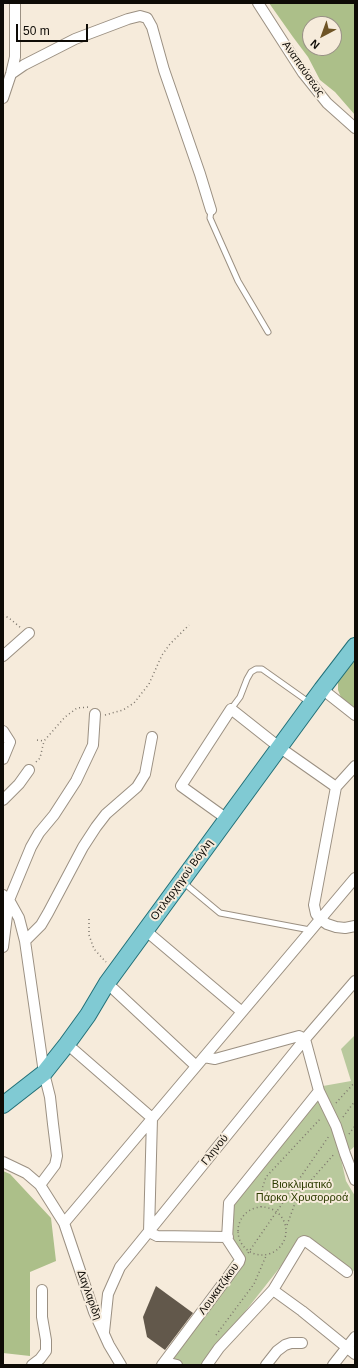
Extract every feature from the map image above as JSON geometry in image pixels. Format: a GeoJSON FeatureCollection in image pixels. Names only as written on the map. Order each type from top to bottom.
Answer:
{"type":"FeatureCollection","features":[{"type":"Feature","properties":{"kind":"main road","name":"Οπλαρχηγού Βόγλη"},"geometry":{"type":"LineString","coordinates":[[3,1105],[44,1073],[67,1044],[88,1015],[111,977],[355,646]]}},
{"type":"Feature","properties":{"kind":"street"},"geometry":{"type":"LineString","coordinates":[[3,98],[15,57],[15,3]]}},
{"type":"Feature","properties":{"kind":"street","name":"Αναπαύσεως"},"geometry":{"type":"LineString","coordinates":[[258,3],[303,73],[327,103],[355,128]]}},
{"type":"Feature","properties":{"kind":"street"},"geometry":{"type":"LineString","coordinates":[[11,74],[24,65],[75,39],[128,19],[140,16],[147,18],[152,27],[164,70],[211,210]]}},
{"type":"Feature","properties":{"kind":"street"},"geometry":{"type":"LineString","coordinates":[[3,656],[29,633]]}},
{"type":"Feature","properties":{"kind":"street"},"geometry":{"type":"LineString","coordinates":[[322,689],[355,715]]}},
{"type":"Feature","properties":{"kind":"street"},"geometry":{"type":"LineString","coordinates":[[227,819],[180,786],[231,709],[280,747],[336,787]]}},
{"type":"Feature","properties":{"kind":"street"},"geometry":{"type":"LineString","coordinates":[[3,947],[6,898],[39,833],[54,815],[76,781],[93,745],[95,716]]}},
{"type":"Feature","properties":{"kind":"street"},"geometry":{"type":"LineString","coordinates":[[3,731],[10,742],[3,759]]}},
{"type":"Feature","properties":{"kind":"street"},"geometry":{"type":"LineString","coordinates":[[25,940],[41,925],[83,847],[96,827],[106,814],[137,787],[145,774],[152,737]]}},
{"type":"Feature","properties":{"kind":"street"},"geometry":{"type":"LineString","coordinates":[[355,766],[336,787],[314,905],[316,914],[327,924],[336,927],[355,926]]}},
{"type":"Feature","properties":{"kind":"street"},"geometry":{"type":"LineString","coordinates":[[3,800],[19,784],[29,770]]}},
{"type":"Feature","properties":{"kind":"street"},"geometry":{"type":"LineString","coordinates":[[64,1223],[355,878]]}},
{"type":"Feature","properties":{"kind":"street"},"geometry":{"type":"LineString","coordinates":[[6,898],[19,918],[25,940],[44,1073],[50,1097],[57,1156],[55,1165],[40,1185]]}},
{"type":"Feature","properties":{"kind":"street"},"geometry":{"type":"LineString","coordinates":[[146,930],[242,1012]]}},
{"type":"Feature","properties":{"kind":"street"},"geometry":{"type":"LineString","coordinates":[[111,977],[196,1066]]}},
{"type":"Feature","properties":{"kind":"street","name":"Γληνού"},"geometry":{"type":"LineString","coordinates":[[104,1332],[108,1294],[120,1267],[305,1039],[355,981]]}},
{"type":"Feature","properties":{"kind":"street"},"geometry":{"type":"LineString","coordinates":[[204,1057],[215,1059],[299,1036],[305,1039],[319,1091],[336,1126],[355,1180]]}},
{"type":"Feature","properties":{"kind":"street"},"geometry":{"type":"LineString","coordinates":[[67,1044],[152,1118]]}},
{"type":"Feature","properties":{"kind":"street","name":"Λουκατζίκου"},"geometry":{"type":"LineString","coordinates":[[164,1365],[238,1264],[240,1259],[228,1242],[229,1203],[319,1091]]}},
{"type":"Feature","properties":{"kind":"street"},"geometry":{"type":"LineString","coordinates":[[152,1118],[149,1232],[157,1236],[228,1236]]}},
{"type":"Feature","properties":{"kind":"street","name":"Δαγλαρίδη"},"geometry":{"type":"LineString","coordinates":[[3,1162],[26,1173],[40,1185],[64,1223],[87,1293],[109,1345],[121,1365]]}},
{"type":"Feature","properties":{"kind":"street"},"geometry":{"type":"LineString","coordinates":[[207,1365],[219,1348],[273,1290],[302,1242],[304,1241],[347,1272]]}},
{"type":"Feature","properties":{"kind":"street"},"geometry":{"type":"LineString","coordinates":[[32,1365],[40,1359],[46,1350],[42,1316],[42,1290]]}},
{"type":"Feature","properties":{"kind":"street"},"geometry":{"type":"LineString","coordinates":[[273,1290],[351,1350]]}},
{"type":"Feature","properties":{"kind":"street"},"geometry":{"type":"LineString","coordinates":[[333,1365],[351,1350],[355,1337]]}},
{"type":"Feature","properties":{"kind":"street"},"geometry":{"type":"LineString","coordinates":[[266,1365],[285,1345],[302,1342]]}},
{"type":"Feature","properties":{"kind":"street"},"geometry":{"type":"LineString","coordinates":[[164,1365],[177,1365]]}},
{"type":"Feature","properties":{"kind":"lane"},"geometry":{"type":"LineString","coordinates":[[211,210],[210,218],[238,281],[268,332]]}},
{"type":"Feature","properties":{"kind":"lane"},"geometry":{"type":"LineString","coordinates":[[231,709],[240,697],[246,679],[251,672],[256,669],[262,669],[311,704]]}},
{"type":"Feature","properties":{"kind":"lane"},"geometry":{"type":"LineString","coordinates":[[181,882],[220,913],[310,930]]}},
{"type":"Feature","properties":{"kind":"path"},"geometry":{"type":"LineString","coordinates":[[3,615],[29,633]]}},
{"type":"Feature","properties":{"kind":"path"},"geometry":{"type":"LineString","coordinates":[[29,770],[40,758],[44,741],[65,717],[77,708],[89,707],[93,710],[95,716],[123,710],[134,703],[149,684],[162,655],[170,644],[189,625]]}},
{"type":"Feature","properties":{"kind":"path"},"geometry":{"type":"LineString","coordinates":[[37,740],[44,741]]}},
{"type":"Feature","properties":{"kind":"path"},"geometry":{"type":"LineString","coordinates":[[89,919],[89,935],[94,949],[102,959],[111,977]]}},
{"type":"Feature","properties":{"kind":"path"},"geometry":{"type":"LineString","coordinates":[[261,1207],[262,1189],[266,1177],[355,1082]]}},
{"type":"Feature","properties":{"kind":"path"},"geometry":{"type":"LineString","coordinates":[[249,1251],[355,1101]]}},
{"type":"Feature","properties":{"kind":"path"},"geometry":{"type":"LineString","coordinates":[[286,1227],[296,1200],[302,1190],[342,1144],[355,1126]]}},
{"type":"Feature","properties":{"kind":"path"},"geometry":{"type":"LineString","coordinates":[[295,1185],[302,1190]]}},
{"type":"Feature","properties":{"kind":"path"},"geometry":{"type":"LineString","coordinates":[[261,1207],[276,1211],[285,1221],[285,1240],[282,1245],[278,1250],[266,1255],[260,1255],[249,1251],[241,1243],[239,1237],[240,1221],[246,1213],[261,1207]]}},
{"type":"Feature","properties":{"kind":"path"},"geometry":{"type":"LineString","coordinates":[[216,1335],[254,1284],[266,1255]]}},
{"type":"Feature","properties":{"kind":"green space"},"geometry":{"type":"Polygon","coordinates":[[[269,3],[355,3],[355,115],[335,92],[320,80],[307,56],[342,56],[342,16],[302,16],[302,49],[269,3]]]}},
{"type":"Feature","properties":{"kind":"green space"},"geometry":{"type":"Polygon","coordinates":[[[355,659],[355,710],[342,700],[338,690],[338,681],[355,659]]]}},
{"type":"Feature","properties":{"kind":"green space","name":"Βιοκλιματικό Πάρκο Χρυσορροά"},"geometry":{"type":"Polygon","coordinates":[[[355,1035],[355,1146],[341,1159],[346,1181],[355,1196],[355,1269],[350,1275],[303,1238],[203,1365],[162,1365],[236,1255],[231,1240],[231,1206],[323,1086],[351,1081],[341,1049],[355,1035]]]}},
{"type":"Feature","properties":{"kind":"green space"},"geometry":{"type":"Polygon","coordinates":[[[3,1171],[10,1174],[51,1218],[56,1261],[30,1272],[30,1356],[3,1353],[3,1171]]]}},
{"type":"Feature","properties":{"kind":"building"},"geometry":{"type":"Polygon","coordinates":[[[156,1286],[193,1313],[165,1350],[147,1337],[143,1317],[156,1286]]]}}]}
